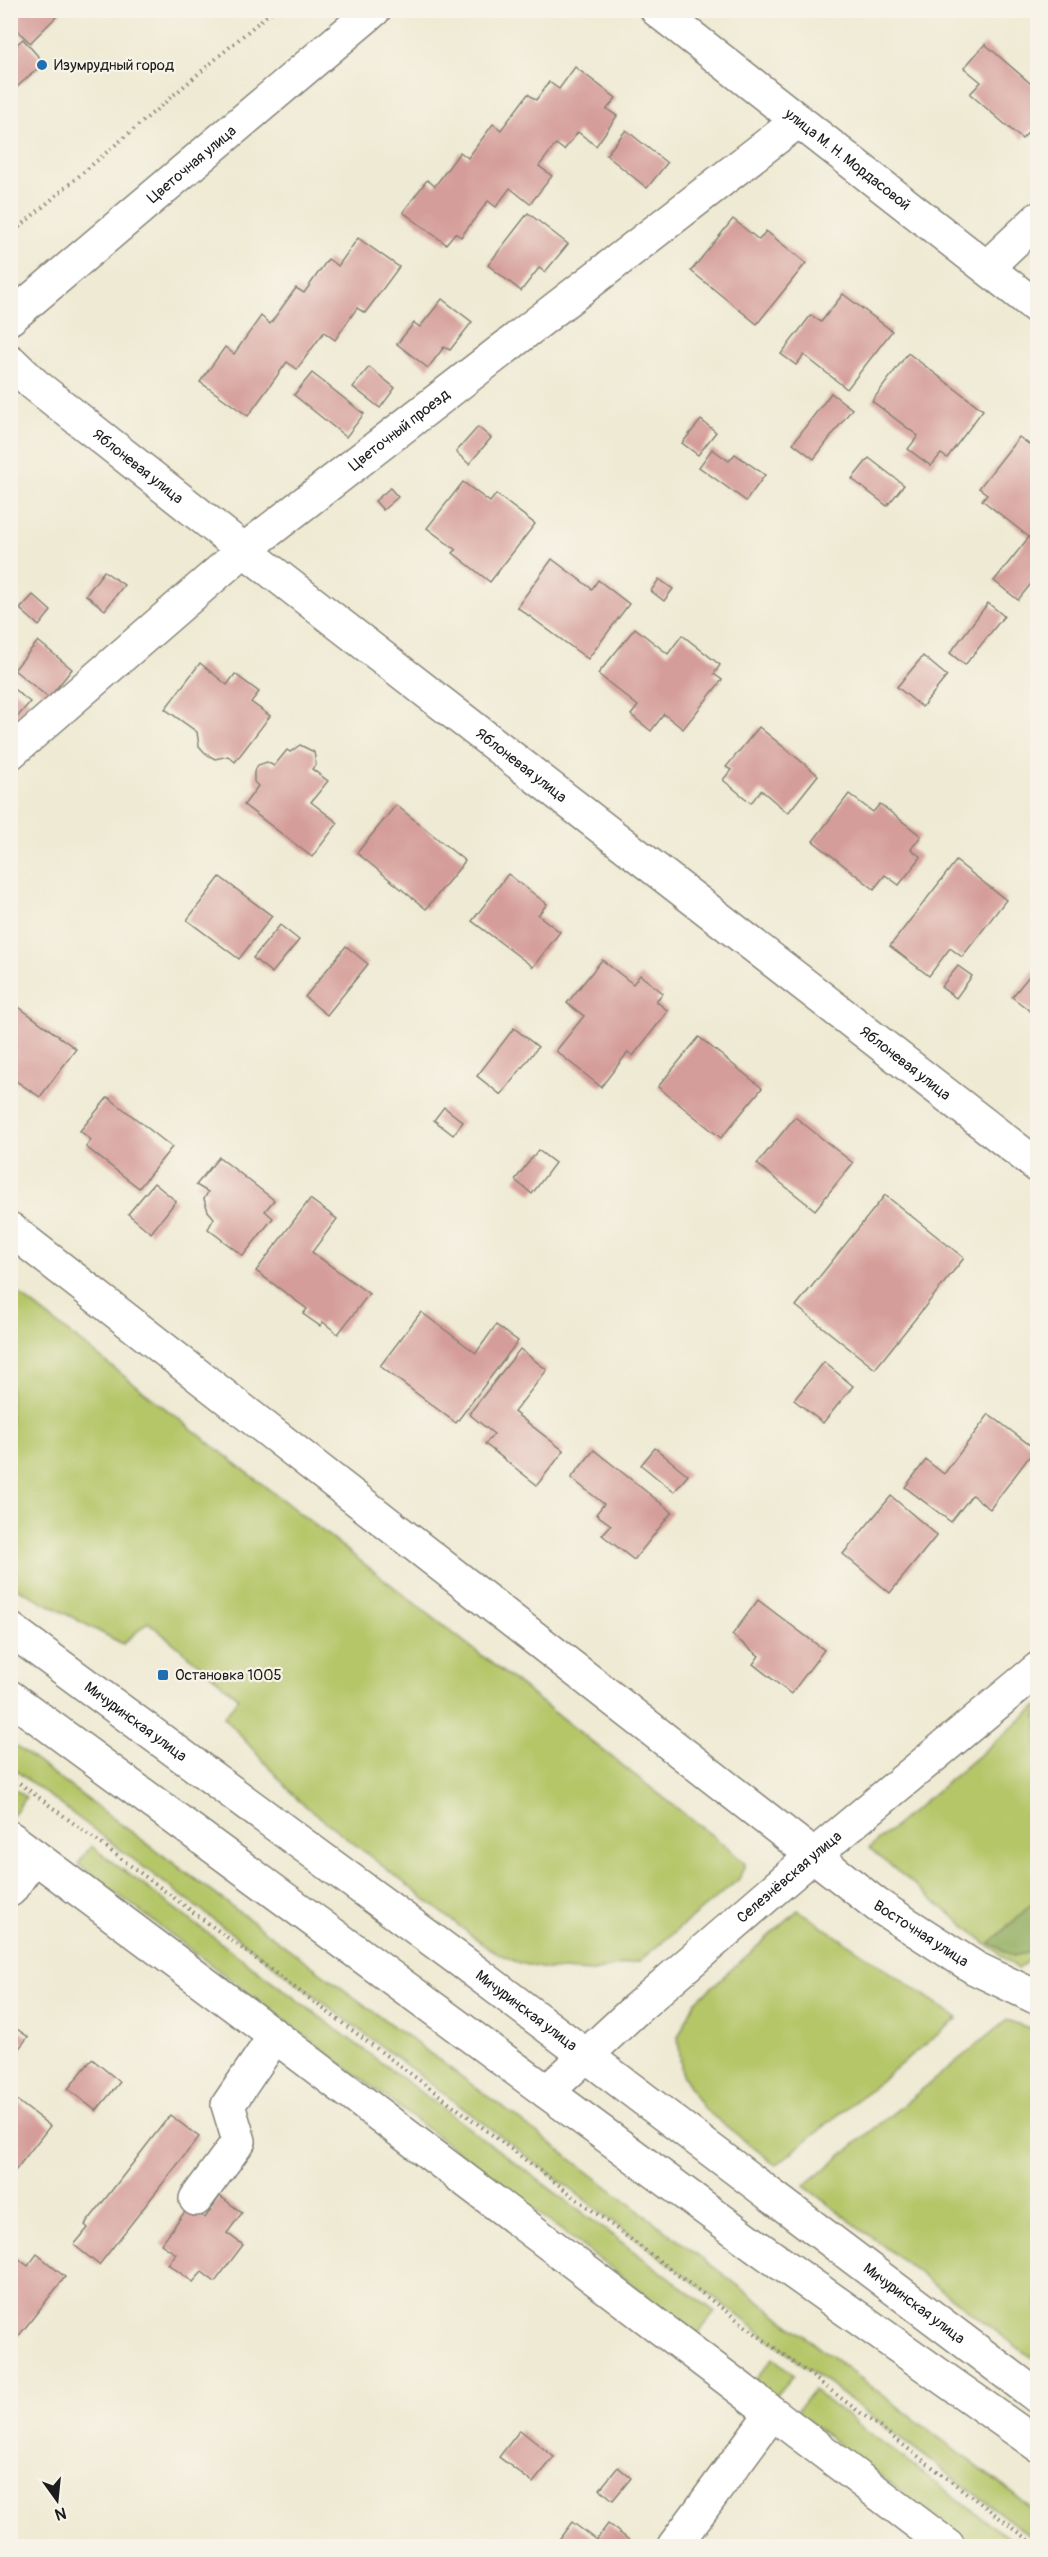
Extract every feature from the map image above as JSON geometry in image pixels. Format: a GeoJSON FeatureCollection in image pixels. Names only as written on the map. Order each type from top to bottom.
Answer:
{"type":"FeatureCollection","features":[{"type":"Feature","properties":{"kind":"street","name":"Цветочная улица"},"geometry":{"type":"LineString","coordinates":[[10,318],[374,10]]}},
{"type":"Feature","properties":{"kind":"street","name":"улица М. Н. Мордасовой"},"geometry":{"type":"LineString","coordinates":[[657,10],[1038,308]]}},
{"type":"Feature","properties":{"kind":"street","name":"Цветочный проезд"},"geometry":{"type":"LineString","coordinates":[[10,753],[244,550],[798,121]]}},
{"type":"Feature","properties":{"kind":"street"},"geometry":{"type":"LineString","coordinates":[[987,267],[1038,219]]}},
{"type":"Feature","properties":{"kind":"street","name":"Яблоневая улица"},"geometry":{"type":"LineString","coordinates":[[10,361],[43,391],[244,550],[1038,1166]]}},
{"type":"Feature","properties":{"kind":"street","name":"Восточная улица"},"geometry":{"type":"LineString","coordinates":[[10,1229],[877,1905],[975,1968],[1031,1987]]}},
{"type":"Feature","properties":{"kind":"street","name":"Мичуринская улица"},"geometry":{"type":"LineString","coordinates":[[10,1629],[465,1964],[1038,2397]]}},
{"type":"Feature","properties":{"kind":"street","name":"Селезнёвская улица"},"geometry":{"type":"LineString","coordinates":[[547,2092],[584,2056],[814,1855],[1038,1669]]}},
{"type":"Feature","properties":{"kind":"street"},"geometry":{"type":"LineString","coordinates":[[10,1697],[759,2248],[1038,2445]]}},
{"type":"Feature","properties":{"kind":"street"},"geometry":{"type":"LineString","coordinates":[[10,1890],[22,1847],[948,2547]]}},
{"type":"Feature","properties":{"kind":"street"},"geometry":{"type":"LineString","coordinates":[[196,2199],[239,2141],[228,2105],[275,2036]]}},
{"type":"Feature","properties":{"kind":"street"},"geometry":{"type":"LineString","coordinates":[[674,2547],[772,2412]]}},
{"type":"Feature","properties":{"kind":"path"},"geometry":{"type":"LineString","coordinates":[[10,235],[273,10]]}},
{"type":"Feature","properties":{"kind":"path"},"geometry":{"type":"LineString","coordinates":[[10,1776],[468,2117],[1037,2547]]}},
{"type":"Feature","properties":{"kind":"green space"},"geometry":{"type":"Polygon","coordinates":[[[10,1287],[728,1848],[745,1864],[739,1879],[639,1961],[593,1972],[545,1969],[516,1962],[489,1949],[298,1800],[224,1717],[239,1698],[148,1622],[123,1644],[11,1585],[10,1287]]]}},
{"type":"Feature","properties":{"kind":"green space"},"geometry":{"type":"Polygon","coordinates":[[[1037,1706],[1037,1953],[1018,1969],[869,1848],[1037,1706]]]}},
{"type":"Feature","properties":{"kind":"green space"},"geometry":{"type":"Polygon","coordinates":[[[10,1742],[513,2115],[1037,2512],[1037,2541],[11,1767],[10,1742]]]}},
{"type":"Feature","properties":{"kind":"green space"},"geometry":{"type":"Polygon","coordinates":[[[10,1786],[26,1797],[13,1815],[11,1813],[10,1786]]]}},
{"type":"Feature","properties":{"kind":"green space"},"geometry":{"type":"Polygon","coordinates":[[[91,1846],[715,2312],[698,2334],[78,1864],[91,1846]]]}},
{"type":"Feature","properties":{"kind":"green space"},"geometry":{"type":"Polygon","coordinates":[[[1037,1899],[1037,1944],[1026,1953],[1013,1956],[990,1943],[1037,1899]]]}},
{"type":"Feature","properties":{"kind":"green space"},"geometry":{"type":"Polygon","coordinates":[[[798,1910],[958,2018],[776,2165],[703,2108],[682,2075],[678,2037],[695,2002],[798,1910]]]}},
{"type":"Feature","properties":{"kind":"green space"},"geometry":{"type":"Polygon","coordinates":[[[1007,2020],[1037,2031],[1037,2362],[804,2186],[1007,2020]]]}},
{"type":"Feature","properties":{"kind":"green space"},"geometry":{"type":"Polygon","coordinates":[[[773,2358],[794,2375],[776,2396],[755,2380],[773,2358]]]}},
{"type":"Feature","properties":{"kind":"green space"},"geometry":{"type":"Polygon","coordinates":[[[813,2390],[1019,2546],[973,2546],[796,2412],[813,2390]]]}},
{"type":"Feature","properties":{"kind":"building"},"geometry":{"type":"Polygon","coordinates":[[[14,10],[63,10],[30,43],[10,23],[10,14],[14,10]]]}},
{"type":"Feature","properties":{"kind":"building"},"geometry":{"type":"Polygon","coordinates":[[[23,39],[44,63],[10,93],[10,50],[23,39]]]}},
{"type":"Feature","properties":{"kind":"building"},"geometry":{"type":"Polygon","coordinates":[[[985,44],[1038,90],[1038,122],[1022,139],[970,94],[981,82],[964,68],[985,44]]]}},
{"type":"Feature","properties":{"kind":"building"},"geometry":{"type":"Polygon","coordinates":[[[575,67],[616,98],[607,109],[617,116],[596,146],[578,132],[564,150],[556,144],[539,166],[552,176],[530,204],[510,188],[496,207],[488,201],[461,237],[455,233],[446,244],[403,212],[427,180],[435,186],[460,152],[468,158],[493,124],[501,130],[528,94],[536,100],[549,82],[559,89],[575,67]]]}},
{"type":"Feature","properties":{"kind":"building"},"geometry":{"type":"Polygon","coordinates":[[[626,130],[667,163],[647,188],[606,155],[626,130]]]}},
{"type":"Feature","properties":{"kind":"building"},"geometry":{"type":"Polygon","coordinates":[[[528,213],[568,244],[545,272],[539,268],[521,291],[488,265],[528,213]]]}},
{"type":"Feature","properties":{"kind":"building"},"geometry":{"type":"Polygon","coordinates":[[[733,219],[759,240],[766,231],[806,263],[757,324],[691,271],[733,219]]]}},
{"type":"Feature","properties":{"kind":"building"},"geometry":{"type":"Polygon","coordinates":[[[358,238],[399,267],[365,313],[357,308],[335,340],[324,332],[297,369],[287,362],[248,416],[200,382],[225,347],[234,354],[261,316],[270,324],[296,288],[304,293],[328,259],[338,266],[358,238]]]}},
{"type":"Feature","properties":{"kind":"building"},"geometry":{"type":"Polygon","coordinates":[[[843,294],[892,331],[847,389],[804,355],[796,365],[781,354],[811,315],[821,322],[843,294]]]}},
{"type":"Feature","properties":{"kind":"building"},"geometry":{"type":"Polygon","coordinates":[[[442,299],[472,322],[450,350],[444,347],[428,368],[397,344],[414,323],[420,327],[442,299]]]}},
{"type":"Feature","properties":{"kind":"building"},"geometry":{"type":"Polygon","coordinates":[[[908,353],[983,410],[947,458],[941,454],[931,466],[908,449],[918,436],[872,401],[908,353]]]}},
{"type":"Feature","properties":{"kind":"building"},"geometry":{"type":"Polygon","coordinates":[[[369,367],[395,388],[380,408],[353,387],[369,367]]]}},
{"type":"Feature","properties":{"kind":"building"},"geometry":{"type":"Polygon","coordinates":[[[312,373],[364,414],[346,437],[294,395],[312,373]]]}},
{"type":"Feature","properties":{"kind":"building"},"geometry":{"type":"Polygon","coordinates":[[[831,393],[852,409],[814,459],[793,443],[831,393]]]}},
{"type":"Feature","properties":{"kind":"building"},"geometry":{"type":"Polygon","coordinates":[[[701,420],[716,432],[698,455],[682,443],[701,420]]]}},
{"type":"Feature","properties":{"kind":"building"},"geometry":{"type":"Polygon","coordinates":[[[478,427],[491,438],[469,464],[456,452],[478,427]]]}},
{"type":"Feature","properties":{"kind":"building"},"geometry":{"type":"Polygon","coordinates":[[[1019,437],[1038,451],[1038,575],[1018,600],[994,581],[1029,537],[982,500],[987,494],[979,488],[1019,437]]]}},
{"type":"Feature","properties":{"kind":"building"},"geometry":{"type":"Polygon","coordinates":[[[712,449],[729,461],[735,454],[765,475],[746,501],[699,467],[712,449]]]}},
{"type":"Feature","properties":{"kind":"building"},"geometry":{"type":"Polygon","coordinates":[[[869,458],[904,485],[887,506],[852,479],[869,458]]]}},
{"type":"Feature","properties":{"kind":"building"},"geometry":{"type":"Polygon","coordinates":[[[463,482],[490,502],[496,494],[535,524],[490,582],[453,553],[456,550],[427,528],[463,482]]]}},
{"type":"Feature","properties":{"kind":"building"},"geometry":{"type":"Polygon","coordinates":[[[390,488],[398,497],[383,510],[375,501],[390,488]]]}},
{"type":"Feature","properties":{"kind":"building"},"geometry":{"type":"Polygon","coordinates":[[[552,559],[592,589],[598,580],[629,604],[588,659],[517,607],[552,559]]]}},
{"type":"Feature","properties":{"kind":"building"},"geometry":{"type":"Polygon","coordinates":[[[104,571],[124,585],[105,610],[86,595],[104,571]]]}},
{"type":"Feature","properties":{"kind":"building"},"geometry":{"type":"Polygon","coordinates":[[[659,579],[673,589],[664,601],[651,591],[659,579]]]}},
{"type":"Feature","properties":{"kind":"building"},"geometry":{"type":"Polygon","coordinates":[[[33,595],[51,611],[39,626],[20,609],[33,595]]]}},
{"type":"Feature","properties":{"kind":"building"},"geometry":{"type":"Polygon","coordinates":[[[988,603],[1004,616],[965,665],[950,653],[988,603]]]}},
{"type":"Feature","properties":{"kind":"building"},"geometry":{"type":"Polygon","coordinates":[[[635,628],[668,654],[682,635],[720,665],[714,674],[722,680],[683,729],[664,714],[651,731],[631,715],[638,706],[598,674],[635,628]]]}},
{"type":"Feature","properties":{"kind":"building"},"geometry":{"type":"Polygon","coordinates":[[[38,641],[72,669],[49,698],[14,670],[38,641]]]}},
{"type":"Feature","properties":{"kind":"building"},"geometry":{"type":"Polygon","coordinates":[[[923,656],[947,676],[922,707],[897,687],[923,656]]]}},
{"type":"Feature","properties":{"kind":"building"},"geometry":{"type":"Polygon","coordinates":[[[200,663],[227,685],[235,674],[259,692],[251,702],[270,716],[235,762],[228,756],[215,759],[206,754],[199,746],[197,732],[165,709],[200,663]]]}},
{"type":"Feature","properties":{"kind":"building"},"geometry":{"type":"Polygon","coordinates":[[[10,686],[30,702],[14,721],[10,718],[10,686]]]}},
{"type":"Feature","properties":{"kind":"building"},"geometry":{"type":"Polygon","coordinates":[[[759,727],[818,775],[788,813],[761,790],[751,803],[723,780],[731,770],[726,767],[759,727]]]}},
{"type":"Feature","properties":{"kind":"building"},"geometry":{"type":"Polygon","coordinates":[[[300,745],[314,752],[316,764],[312,769],[328,781],[311,802],[338,823],[312,857],[244,805],[258,786],[254,782],[254,772],[258,765],[267,762],[274,766],[287,750],[290,752],[300,745]]]}},
{"type":"Feature","properties":{"kind":"building"},"geometry":{"type":"Polygon","coordinates":[[[849,794],[873,812],[880,804],[921,836],[911,849],[921,857],[899,885],[885,875],[874,889],[813,841],[849,794]]]}},
{"type":"Feature","properties":{"kind":"building"},"geometry":{"type":"Polygon","coordinates":[[[396,805],[465,861],[426,909],[357,853],[396,805]]]}},
{"type":"Feature","properties":{"kind":"building"},"geometry":{"type":"Polygon","coordinates":[[[956,861],[1006,900],[962,957],[950,948],[929,976],[890,946],[956,861]]]}},
{"type":"Feature","properties":{"kind":"building"},"geometry":{"type":"Polygon","coordinates":[[[508,874],[547,904],[538,915],[560,932],[533,967],[472,921],[508,874]]]}},
{"type":"Feature","properties":{"kind":"building"},"geometry":{"type":"Polygon","coordinates":[[[220,877],[272,916],[239,959],[187,920],[220,877]]]}},
{"type":"Feature","properties":{"kind":"building"},"geometry":{"type":"Polygon","coordinates":[[[280,925],[299,940],[272,973],[253,958],[280,925]]]}},
{"type":"Feature","properties":{"kind":"building"},"geometry":{"type":"Polygon","coordinates":[[[346,946],[368,964],[327,1015],[305,997],[346,946]]]}},
{"type":"Feature","properties":{"kind":"building"},"geometry":{"type":"Polygon","coordinates":[[[602,960],[633,984],[640,975],[663,993],[656,1001],[668,1011],[633,1056],[628,1052],[601,1087],[556,1051],[584,1016],[567,1003],[602,960]]]}},
{"type":"Feature","properties":{"kind":"building"},"geometry":{"type":"Polygon","coordinates":[[[1038,965],[1038,1017],[1012,997],[1038,965]]]}},
{"type":"Feature","properties":{"kind":"building"},"geometry":{"type":"Polygon","coordinates":[[[958,966],[972,976],[956,998],[941,987],[958,966]]]}},
{"type":"Feature","properties":{"kind":"building"},"geometry":{"type":"Polygon","coordinates":[[[16,1005],[76,1049],[40,1097],[10,1077],[10,1011],[16,1005]]]}},
{"type":"Feature","properties":{"kind":"building"},"geometry":{"type":"Polygon","coordinates":[[[514,1028],[538,1047],[501,1095],[477,1076],[514,1028]]]}},
{"type":"Feature","properties":{"kind":"building"},"geometry":{"type":"Polygon","coordinates":[[[699,1037],[762,1088],[721,1138],[658,1087],[699,1037]]]}},
{"type":"Feature","properties":{"kind":"building"},"geometry":{"type":"Polygon","coordinates":[[[108,1097],[172,1147],[139,1188],[86,1147],[91,1140],[80,1131],[108,1097]]]}},
{"type":"Feature","properties":{"kind":"building"},"geometry":{"type":"Polygon","coordinates":[[[444,1107],[463,1122],[453,1135],[434,1120],[444,1107]]]}},
{"type":"Feature","properties":{"kind":"building"},"geometry":{"type":"Polygon","coordinates":[[[795,1117],[853,1163],[815,1210],[757,1164],[795,1117]]]}},
{"type":"Feature","properties":{"kind":"building"},"geometry":{"type":"Polygon","coordinates":[[[538,1150],[555,1163],[532,1194],[515,1180],[538,1150]]]}},
{"type":"Feature","properties":{"kind":"building"},"geometry":{"type":"Polygon","coordinates":[[[219,1157],[274,1200],[265,1211],[273,1218],[243,1256],[208,1229],[214,1218],[208,1211],[204,1199],[208,1192],[196,1185],[219,1157]]]}},
{"type":"Feature","properties":{"kind":"building"},"geometry":{"type":"Polygon","coordinates":[[[154,1183],[176,1201],[151,1233],[128,1214],[154,1183]]]}},
{"type":"Feature","properties":{"kind":"building"},"geometry":{"type":"Polygon","coordinates":[[[885,1195],[964,1258],[875,1369],[796,1306],[885,1195]]]}},
{"type":"Feature","properties":{"kind":"building"},"geometry":{"type":"Polygon","coordinates":[[[310,1199],[337,1219],[312,1252],[369,1294],[338,1334],[323,1322],[320,1326],[303,1314],[307,1309],[256,1271],[310,1199]]]}},
{"type":"Feature","properties":{"kind":"building"},"geometry":{"type":"Polygon","coordinates":[[[421,1312],[476,1353],[496,1325],[518,1341],[456,1423],[380,1366],[421,1312]]]}},
{"type":"Feature","properties":{"kind":"building"},"geometry":{"type":"Polygon","coordinates":[[[520,1349],[547,1370],[514,1412],[564,1451],[537,1485],[485,1444],[494,1434],[469,1414],[520,1349]]]}},
{"type":"Feature","properties":{"kind":"building"},"geometry":{"type":"Polygon","coordinates":[[[824,1362],[853,1386],[823,1423],[794,1400],[824,1362]]]}},
{"type":"Feature","properties":{"kind":"building"},"geometry":{"type":"Polygon","coordinates":[[[989,1414],[1035,1449],[990,1509],[972,1495],[951,1522],[905,1487],[926,1460],[944,1474],[989,1414]]]}},
{"type":"Feature","properties":{"kind":"building"},"geometry":{"type":"Polygon","coordinates":[[[655,1448],[688,1475],[674,1492],[641,1465],[655,1448]]]}},
{"type":"Feature","properties":{"kind":"building"},"geometry":{"type":"Polygon","coordinates":[[[594,1450],[672,1512],[634,1560],[602,1535],[611,1525],[596,1514],[604,1504],[571,1478],[594,1450]]]}},
{"type":"Feature","properties":{"kind":"building"},"geometry":{"type":"Polygon","coordinates":[[[891,1496],[937,1535],[890,1593],[843,1554],[891,1496]]]}},
{"type":"Feature","properties":{"kind":"building"},"geometry":{"type":"Polygon","coordinates":[[[758,1600],[824,1650],[791,1694],[753,1664],[759,1656],[732,1635],[758,1600]]]}},
{"type":"Feature","properties":{"kind":"building"},"geometry":{"type":"Polygon","coordinates":[[[10,2024],[28,2037],[10,2060],[10,2024]]]}},
{"type":"Feature","properties":{"kind":"building"},"geometry":{"type":"Polygon","coordinates":[[[92,2059],[120,2082],[96,2111],[68,2089],[92,2059]]]}},
{"type":"Feature","properties":{"kind":"building"},"geometry":{"type":"Polygon","coordinates":[[[10,2095],[50,2126],[10,2177],[10,2095]]]}},
{"type":"Feature","properties":{"kind":"building"},"geometry":{"type":"Polygon","coordinates":[[[170,2115],[199,2137],[99,2265],[74,2245],[88,2228],[85,2225],[170,2115]]]}},
{"type":"Feature","properties":{"kind":"building"},"geometry":{"type":"Polygon","coordinates":[[[220,2196],[242,2213],[227,2233],[243,2245],[215,2282],[202,2272],[193,2282],[168,2264],[176,2254],[161,2244],[189,2206],[205,2218],[220,2196]]]}},
{"type":"Feature","properties":{"kind":"building"},"geometry":{"type":"Polygon","coordinates":[[[10,2252],[28,2266],[37,2254],[65,2277],[10,2347],[10,2252]]]}},
{"type":"Feature","properties":{"kind":"building"},"geometry":{"type":"Polygon","coordinates":[[[520,2430],[554,2457],[533,2483],[499,2457],[520,2430]]]}},
{"type":"Feature","properties":{"kind":"building"},"geometry":{"type":"Polygon","coordinates":[[[618,2467],[631,2478],[613,2500],[600,2489],[618,2467]]]}},
{"type":"Feature","properties":{"kind":"building"},"geometry":{"type":"Polygon","coordinates":[[[572,2522],[596,2540],[608,2524],[637,2546],[554,2546],[572,2522]]]}},
{"type":"Feature","properties":{"kind":"place","name":"Изумрудный город"},"geometry":{"type":"Point","coordinates":[42,65]}},
{"type":"Feature","properties":{"kind":"place","name":"Остановка 1005"},"geometry":{"type":"Point","coordinates":[163,1675]}}]}
